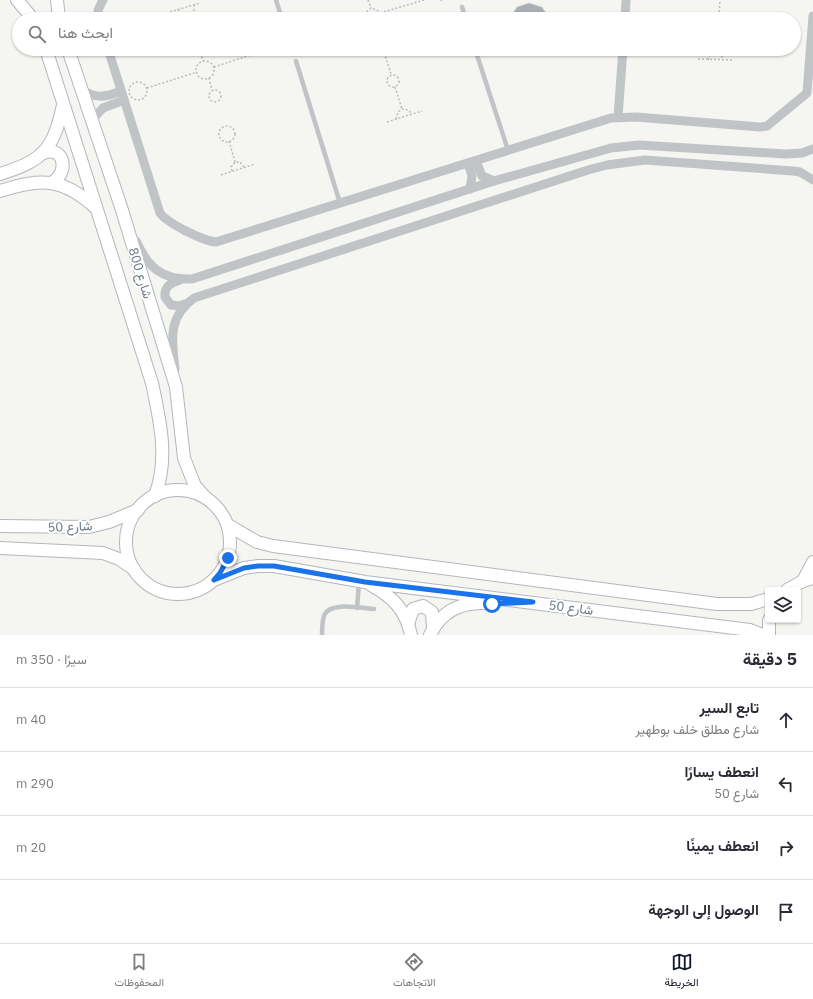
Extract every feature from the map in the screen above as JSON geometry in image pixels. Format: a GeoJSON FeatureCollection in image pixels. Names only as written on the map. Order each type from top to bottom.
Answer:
{"type":"FeatureCollection","features":[{"type":"Feature","properties":{"kind":"main road"},"geometry":{"type":"LineString","coordinates":[[17,0],[27,12]]}},
{"type":"Feature","properties":{"kind":"main road"},"geometry":{"type":"LineString","coordinates":[[57,0],[58,12]]}},
{"type":"Feature","properties":{"kind":"main road","name":"شارع 800"},"geometry":{"type":"LineString","coordinates":[[48,56],[152,383],[160,420],[163,452],[160,481],[155,496]]}},
{"type":"Feature","properties":{"kind":"main road","name":"شارع 800"},"geometry":{"type":"LineString","coordinates":[[70,56],[176,387],[184,458],[195,486],[205,497]]}},
{"type":"Feature","properties":{"kind":"main road"},"geometry":{"type":"LineString","coordinates":[[0,174],[26,166],[41,154],[56,133],[64,102]]}},
{"type":"Feature","properties":{"kind":"main road"},"geometry":{"type":"LineString","coordinates":[[41,154],[48,152],[56,153],[63,162],[62,173],[53,182]]}},
{"type":"Feature","properties":{"kind":"main road"},"geometry":{"type":"LineString","coordinates":[[0,191],[28,182],[53,182],[77,192],[97,209]]}},
{"type":"Feature","properties":{"kind":"main road"},"geometry":{"type":"LineString","coordinates":[[180,490],[193,492],[205,497],[214,505],[228,525],[230,542],[228,558],[220,573],[214,580],[194,591],[171,593],[150,585],[134,569],[126,543],[129,526],[138,510],[155,496],[167,491],[180,490]]}},
{"type":"Feature","properties":{"kind":"main road","name":"شارع 50"},"geometry":{"type":"LineString","coordinates":[[0,526],[89,527],[109,522],[138,510]]}},
{"type":"Feature","properties":{"kind":"main road","name":"شارع 50"},"geometry":{"type":"LineString","coordinates":[[228,525],[251,539],[273,546],[717,604],[751,604],[765,600]]}},
{"type":"Feature","properties":{"kind":"main road","name":"شارع 50"},"geometry":{"type":"LineString","coordinates":[[0,548],[103,553],[119,559],[134,569]]}},
{"type":"Feature","properties":{"kind":"main road"},"geometry":{"type":"LineString","coordinates":[[793,587],[808,580],[813,562]]}},
{"type":"Feature","properties":{"kind":"main road","name":"شارع 50"},"geometry":{"type":"LineString","coordinates":[[214,580],[244,568],[274,566],[362,582],[750,630],[762,635]]}},
{"type":"Feature","properties":{"kind":"main road"},"geometry":{"type":"LineString","coordinates":[[362,582],[391,598],[402,609],[410,629]]}},
{"type":"Feature","properties":{"kind":"main road"},"geometry":{"type":"LineString","coordinates":[[432,632],[441,618],[456,607],[466,603],[533,602]]}},
{"type":"Feature","properties":{"kind":"main road"},"geometry":{"type":"LineString","coordinates":[[410,629],[414,609],[423,606],[432,612],[432,632]]}},
{"type":"Feature","properties":{"kind":"main road"},"geometry":{"type":"LineString","coordinates":[[769,623],[769,635]]}},
{"type":"Feature","properties":{"kind":"street"},"geometry":{"type":"LineString","coordinates":[[98,12],[103,0]]}},
{"type":"Feature","properties":{"kind":"street"},"geometry":{"type":"LineString","coordinates":[[625,12],[626,0]]}},
{"type":"Feature","properties":{"kind":"street"},"geometry":{"type":"LineString","coordinates":[[110,56],[160,213],[168,221],[205,240],[220,242],[508,150],[618,117],[636,117],[760,127],[770,125],[803,97],[808,89],[813,16]]}},
{"type":"Feature","properties":{"kind":"street"},"geometry":{"type":"LineString","coordinates":[[618,117],[622,56]]}},
{"type":"Feature","properties":{"kind":"street"},"geometry":{"type":"LineString","coordinates":[[81,88],[88,94],[98,97],[107,96],[121,91]]}},
{"type":"Feature","properties":{"kind":"street"},"geometry":{"type":"LineString","coordinates":[[92,120],[103,108],[124,100]]}},
{"type":"Feature","properties":{"kind":"street"},"geometry":{"type":"LineString","coordinates":[[120,208],[144,258],[153,268],[171,278],[192,279],[494,181],[593,153],[626,146],[639,144],[786,154],[812,151]]}},
{"type":"Feature","properties":{"kind":"street"},"geometry":{"type":"LineString","coordinates":[[182,279],[169,284],[165,289],[165,297],[171,305],[180,306],[202,294],[607,165],[645,160],[793,171],[811,178]]}},
{"type":"Feature","properties":{"kind":"street"},"geometry":{"type":"LineString","coordinates":[[472,162],[482,176],[494,181]]}},
{"type":"Feature","properties":{"kind":"street"},"geometry":{"type":"LineString","coordinates":[[470,189],[472,162]]}},
{"type":"Feature","properties":{"kind":"street"},"geometry":{"type":"LineString","coordinates":[[176,387],[171,335],[176,318],[185,304]]}},
{"type":"Feature","properties":{"kind":"lane"},"geometry":{"type":"LineString","coordinates":[[276,0],[280,12]]}},
{"type":"Feature","properties":{"kind":"lane"},"geometry":{"type":"LineString","coordinates":[[462,8],[463,12]]}},
{"type":"Feature","properties":{"kind":"lane"},"geometry":{"type":"LineString","coordinates":[[477,56],[508,150]]}},
{"type":"Feature","properties":{"kind":"lane"},"geometry":{"type":"LineString","coordinates":[[296,61],[340,203]]}},
{"type":"Feature","properties":{"kind":"lane"},"geometry":{"type":"LineString","coordinates":[[357,608],[362,582]]}},
{"type":"Feature","properties":{"kind":"lane"},"geometry":{"type":"LineString","coordinates":[[322,635],[323,618],[329,609],[336,607],[374,609]]}},
{"type":"Feature","properties":{"kind":"path"},"geometry":{"type":"LineString","coordinates":[[368,0],[371,8]]}},
{"type":"Feature","properties":{"kind":"path"},"geometry":{"type":"LineString","coordinates":[[383,12],[424,0]]}},
{"type":"Feature","properties":{"kind":"path"},"geometry":{"type":"LineString","coordinates":[[719,12],[720,0]]}},
{"type":"Feature","properties":{"kind":"path"},"geometry":{"type":"LineString","coordinates":[[170,12],[200,3]]}},
{"type":"Feature","properties":{"kind":"path"},"geometry":{"type":"LineString","coordinates":[[192,12],[194,11],[194,4]]}},
{"type":"Feature","properties":{"kind":"path"},"geometry":{"type":"LineString","coordinates":[[371,8],[376,9],[379,12]]}},
{"type":"Feature","properties":{"kind":"path"},"geometry":{"type":"LineString","coordinates":[[366,12],[371,8]]}},
{"type":"Feature","properties":{"kind":"path"},"geometry":{"type":"LineString","coordinates":[[201,56],[203,61]]}},
{"type":"Feature","properties":{"kind":"path"},"geometry":{"type":"LineString","coordinates":[[214,67],[248,56]]}},
{"type":"Feature","properties":{"kind":"path"},"geometry":{"type":"LineString","coordinates":[[385,56],[391,75]]}},
{"type":"Feature","properties":{"kind":"path"},"geometry":{"type":"LineString","coordinates":[[708,60],[709,56]]}},
{"type":"Feature","properties":{"kind":"path"},"geometry":{"type":"LineString","coordinates":[[722,56],[723,60]]}},
{"type":"Feature","properties":{"kind":"path"},"geometry":{"type":"LineString","coordinates":[[698,60],[734,60]]}},
{"type":"Feature","properties":{"kind":"path"},"geometry":{"type":"LineString","coordinates":[[203,61],[209,61],[214,67],[214,74],[208,78],[200,77],[197,72],[197,67],[203,61]]}},
{"type":"Feature","properties":{"kind":"path"},"geometry":{"type":"LineString","coordinates":[[146,88],[197,72]]}},
{"type":"Feature","properties":{"kind":"path"},"geometry":{"type":"LineString","coordinates":[[391,75],[387,82],[390,86],[395,87]]}},
{"type":"Feature","properties":{"kind":"path"},"geometry":{"type":"LineString","coordinates":[[391,75],[396,75],[399,79],[399,84],[395,87]]}},
{"type":"Feature","properties":{"kind":"path"},"geometry":{"type":"LineString","coordinates":[[208,78],[212,90]]}},
{"type":"Feature","properties":{"kind":"path"},"geometry":{"type":"LineString","coordinates":[[134,83],[143,84],[146,88],[145,97],[140,100],[134,98],[130,94],[130,88],[134,83]]}},
{"type":"Feature","properties":{"kind":"path"},"geometry":{"type":"LineString","coordinates":[[395,87],[402,109]]}},
{"type":"Feature","properties":{"kind":"path"},"geometry":{"type":"LineString","coordinates":[[212,90],[217,90],[221,94],[221,98],[217,102],[212,102],[208,98],[209,93],[212,90]]}},
{"type":"Feature","properties":{"kind":"path"},"geometry":{"type":"LineString","coordinates":[[402,109],[408,110],[412,114]]}},
{"type":"Feature","properties":{"kind":"path"},"geometry":{"type":"LineString","coordinates":[[396,119],[398,112],[402,109]]}},
{"type":"Feature","properties":{"kind":"path"},"geometry":{"type":"LineString","coordinates":[[387,122],[422,111]]}},
{"type":"Feature","properties":{"kind":"path"},"geometry":{"type":"LineString","coordinates":[[226,126],[231,127],[234,132],[233,139],[228,141],[223,140],[219,136],[220,131],[226,126]]}},
{"type":"Feature","properties":{"kind":"path"},"geometry":{"type":"LineString","coordinates":[[228,141],[236,162]]}},
{"type":"Feature","properties":{"kind":"path"},"geometry":{"type":"LineString","coordinates":[[236,162],[240,162],[244,167]]}},
{"type":"Feature","properties":{"kind":"path"},"geometry":{"type":"LineString","coordinates":[[232,171],[232,165],[236,162]]}},
{"type":"Feature","properties":{"kind":"path"},"geometry":{"type":"LineString","coordinates":[[221,175],[255,164]]}},
{"type":"Feature","properties":{"kind":"building"},"geometry":{"type":"Polygon","coordinates":[[[529,3],[542,7],[545,12],[514,12],[517,7],[529,3]]]}},
{"type":"Feature","properties":{"kind":"route"},"geometry":{"type":"LineString","coordinates":[[228,558],[220,573],[214,580],[244,568],[274,566],[365,582],[533,602],[492,604]]}}]}
